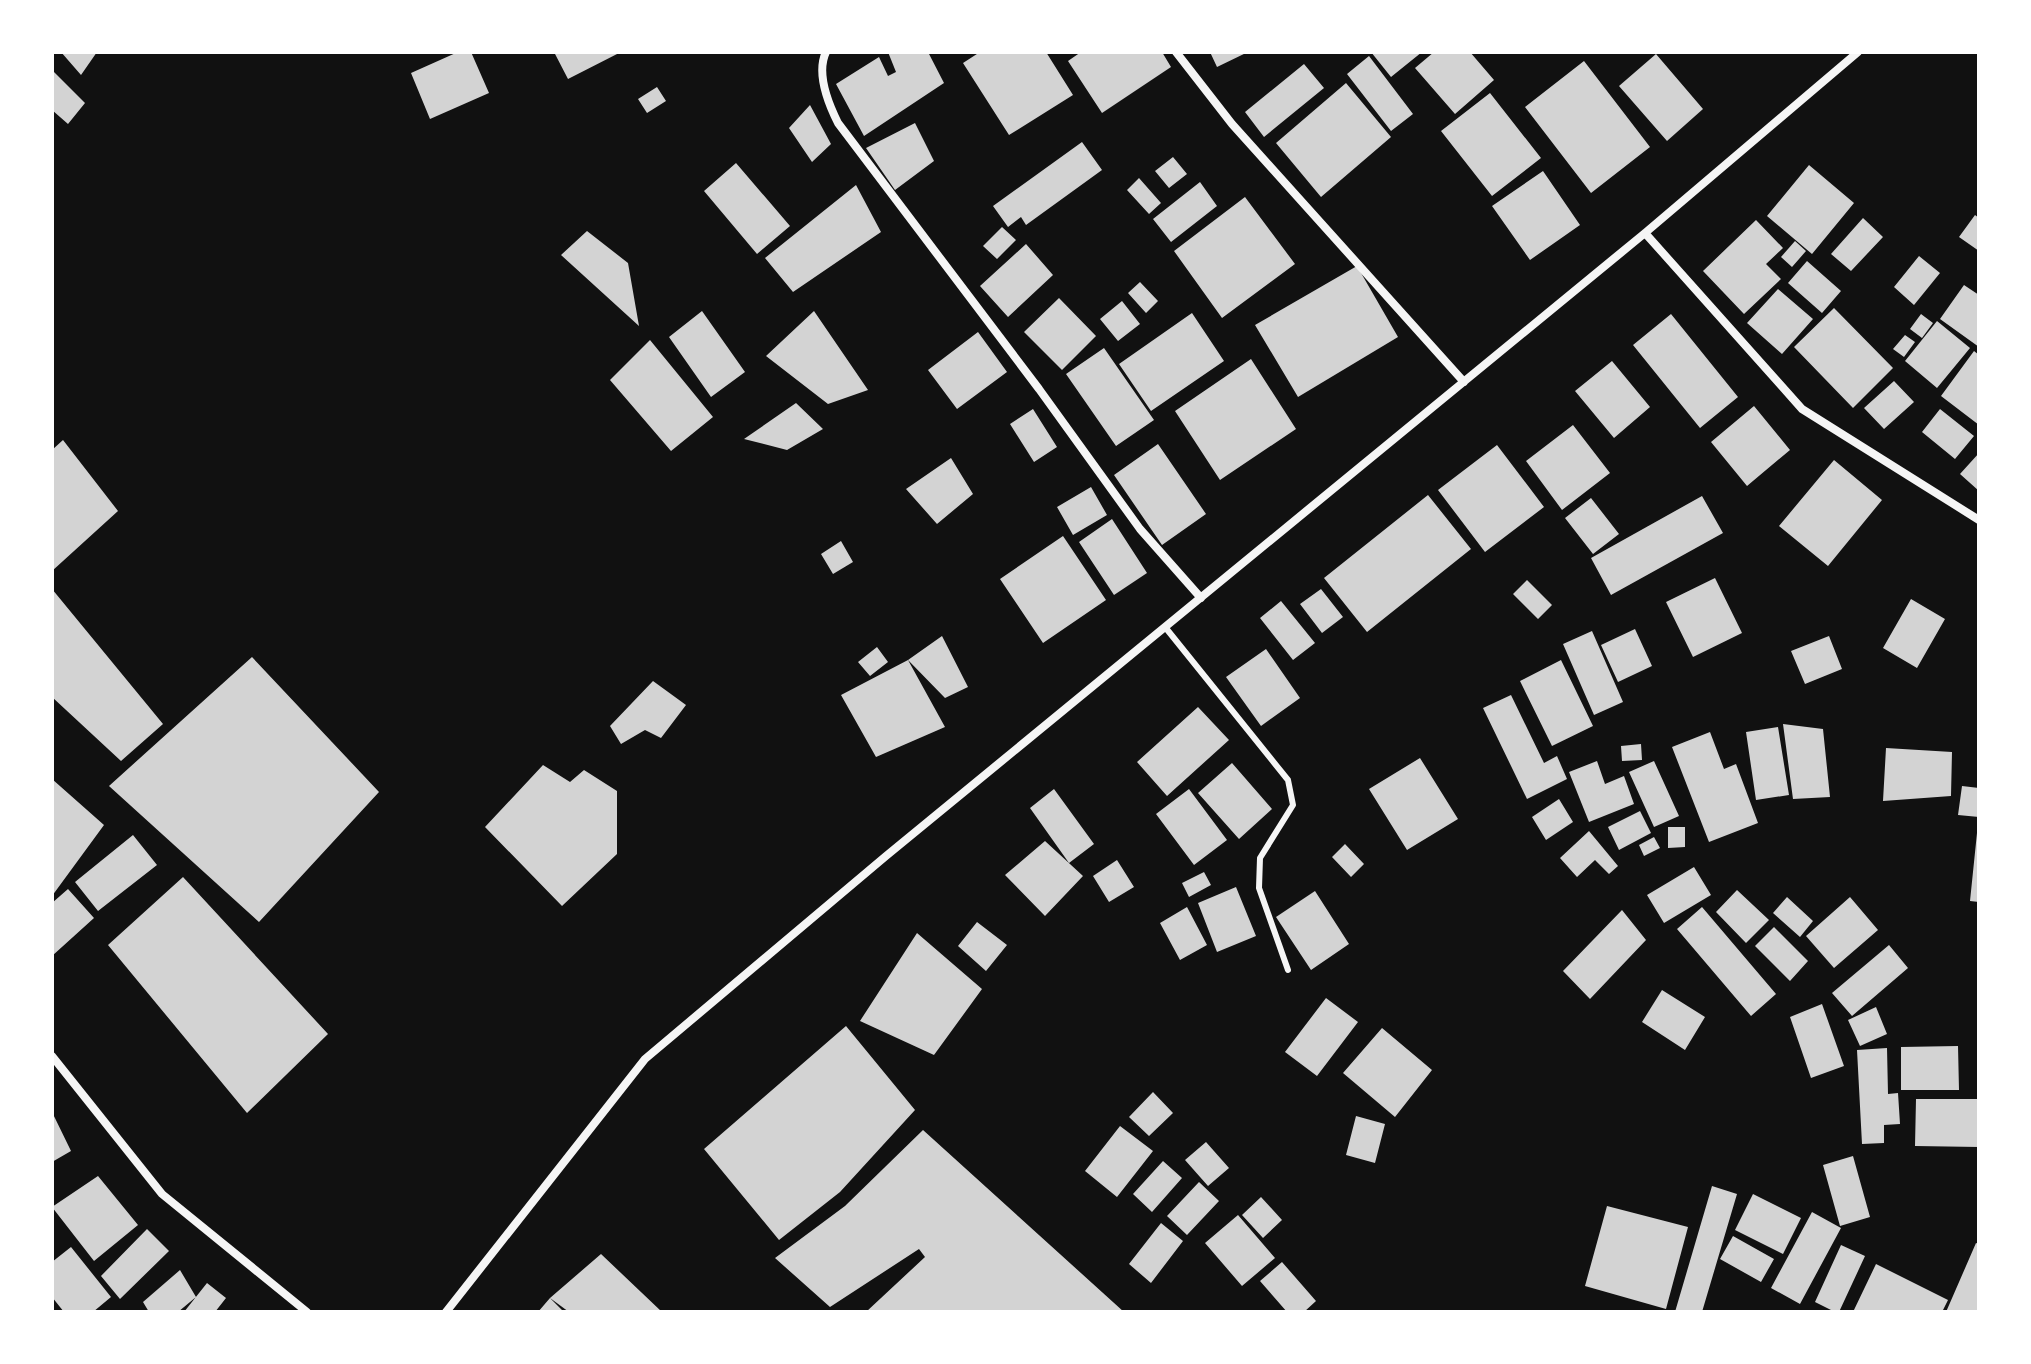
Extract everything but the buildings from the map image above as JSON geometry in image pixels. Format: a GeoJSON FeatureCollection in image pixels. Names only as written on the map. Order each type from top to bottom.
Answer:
{"type":"FeatureCollection","features":[{"type":"Feature","properties":{"kind":"street"},"geometry":{"type":"LineString","coordinates":[[826,52],[822,60],[824,83],[829,105],[838,123],[1039,389],[1140,529],[1201,598]]}},
{"type":"Feature","properties":{"kind":"street"},"geometry":{"type":"LineString","coordinates":[[1176,52],[1232,124],[1464,382]]}},
{"type":"Feature","properties":{"kind":"street"},"geometry":{"type":"LineString","coordinates":[[446,1312],[645,1059],[898,846],[1645,233],[1858,52]]}},
{"type":"Feature","properties":{"kind":"street"},"geometry":{"type":"LineString","coordinates":[[1645,233],[1802,409],[1979,520]]}},
{"type":"Feature","properties":{"kind":"street"},"geometry":{"type":"LineString","coordinates":[[52,1056],[162,1194],[307,1312]]}},
{"type":"Feature","properties":{"kind":"lane"},"geometry":{"type":"LineString","coordinates":[[1165,627],[1288,780],[1293,805],[1260,858],[1259,888],[1288,970]]}}]}
